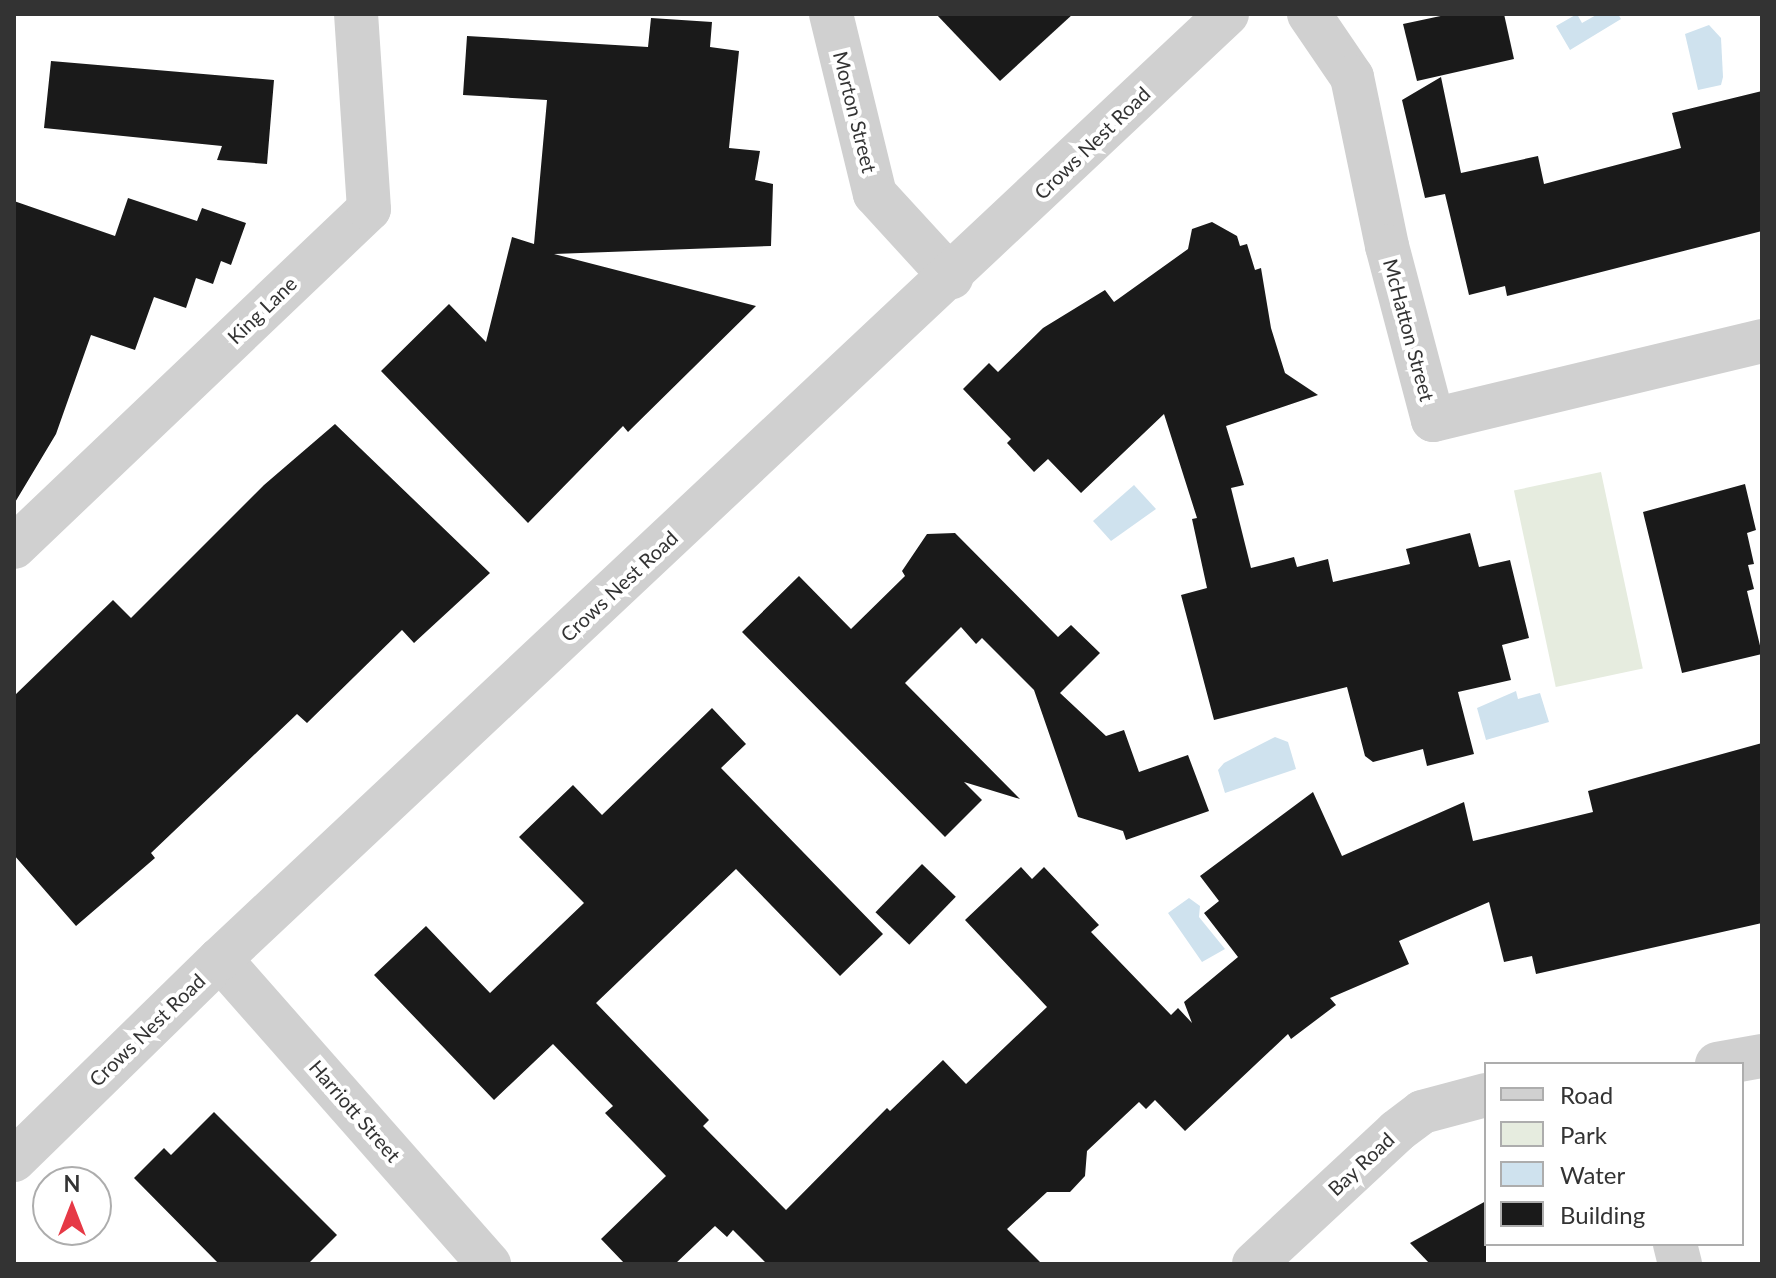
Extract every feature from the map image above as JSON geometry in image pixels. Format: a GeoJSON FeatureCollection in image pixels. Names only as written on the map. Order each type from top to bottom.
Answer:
{"type":"FeatureCollection","features":[{"type":"Feature","properties":{"kind":"street","name":"King Lane"},"geometry":{"type":"LineString","coordinates":[[14,547],[369,209],[356,14]]}},
{"type":"Feature","properties":{"kind":"street","name":"Morton Street"},"geometry":{"type":"LineString","coordinates":[[831,14],[875,194],[951,277]]}},
{"type":"Feature","properties":{"kind":"street","name":"Crows Nest Road"},"geometry":{"type":"LineString","coordinates":[[14,1160],[220,959],[951,277],[1227,14]]}},
{"type":"Feature","properties":{"kind":"street","name":"McHatton Street"},"geometry":{"type":"LineString","coordinates":[[1309,14],[1352,77],[1387,246],[1433,420],[1762,341]]}},
{"type":"Feature","properties":{"kind":"street","name":"Harriott Street"},"geometry":{"type":"LineString","coordinates":[[220,959],[489,1264]]}},
{"type":"Feature","properties":{"kind":"street"},"geometry":{"type":"LineString","coordinates":[[1728,1062],[1762,1056]]}},
{"type":"Feature","properties":{"kind":"street","name":"Bay Road"},"geometry":{"type":"LineString","coordinates":[[1254,1264],[1397,1131],[1422,1112],[1484,1096]]}},
{"type":"Feature","properties":{"kind":"green space"},"geometry":{"type":"Polygon","coordinates":[[[1601,472],[1643,669],[1556,687],[1514,491],[1601,472]]]}},
{"type":"Feature","properties":{"kind":"water"},"geometry":{"type":"Polygon","coordinates":[[[1577,14],[1582,23],[1598,14],[1618,14],[1621,19],[1570,50],[1556,26],[1577,14]]]}},
{"type":"Feature","properties":{"kind":"water"},"geometry":{"type":"Polygon","coordinates":[[[1709,25],[1721,38],[1723,77],[1721,85],[1698,90],[1685,34],[1709,25]]]}},
{"type":"Feature","properties":{"kind":"water"},"geometry":{"type":"Polygon","coordinates":[[[1134,485],[1156,509],[1111,541],[1093,521],[1134,485]]]}},
{"type":"Feature","properties":{"kind":"water"},"geometry":{"type":"Polygon","coordinates":[[[1516,691],[1518,699],[1540,693],[1549,722],[1486,740],[1477,708],[1516,691]]]}},
{"type":"Feature","properties":{"kind":"water"},"geometry":{"type":"Polygon","coordinates":[[[1275,737],[1288,742],[1296,769],[1225,793],[1218,770],[1224,763],[1275,737]]]}},
{"type":"Feature","properties":{"kind":"water"},"geometry":{"type":"Polygon","coordinates":[[[1189,898],[1200,906],[1199,917],[1225,949],[1202,962],[1168,913],[1189,898]]]}},
{"type":"Feature","properties":{"kind":"building"},"geometry":{"type":"Polygon","coordinates":[[[936,14],[1073,14],[1000,81],[936,14]]]}},
{"type":"Feature","properties":{"kind":"building"},"geometry":{"type":"Polygon","coordinates":[[[1450,14],[1504,14],[1514,59],[1417,81],[1403,24],[1450,14]]]}},
{"type":"Feature","properties":{"kind":"building"},"geometry":{"type":"Polygon","coordinates":[[[651,18],[712,22],[710,47],[739,51],[729,148],[760,151],[755,180],[773,184],[771,246],[554,254],[756,306],[628,432],[623,426],[528,523],[381,371],[449,304],[486,342],[512,237],[534,244],[547,100],[463,95],[467,36],[648,47],[651,18]]]}},
{"type":"Feature","properties":{"kind":"building"},"geometry":{"type":"Polygon","coordinates":[[[51,61],[274,80],[267,164],[217,160],[222,146],[44,128],[51,61]]]}},
{"type":"Feature","properties":{"kind":"building"},"geometry":{"type":"Polygon","coordinates":[[[1441,77],[1461,173],[1538,156],[1544,184],[1681,148],[1672,113],[1762,91],[1762,231],[1507,296],[1505,286],[1469,295],[1445,194],[1425,198],[1402,100],[1441,77]]]}},
{"type":"Feature","properties":{"kind":"building"},"geometry":{"type":"Polygon","coordinates":[[[128,198],[197,221],[202,208],[246,223],[231,265],[221,261],[213,284],[196,278],[186,308],[154,297],[135,350],[91,335],[56,434],[14,504],[14,201],[115,236],[128,198]]]}},
{"type":"Feature","properties":{"kind":"building"},"geometry":{"type":"Polygon","coordinates":[[[1212,222],[1237,236],[1240,246],[1247,244],[1255,270],[1261,268],[1271,328],[1285,373],[1318,395],[1226,426],[1244,485],[1231,488],[1251,568],[1294,557],[1297,567],[1328,559],[1333,582],[1410,564],[1406,549],[1470,533],[1479,567],[1510,560],[1529,638],[1502,645],[1511,680],[1458,692],[1474,754],[1427,766],[1423,749],[1373,762],[1365,756],[1347,687],[1214,720],[1181,595],[1207,588],[1192,519],[1197,518],[1164,414],[1081,493],[1048,459],[1034,472],[1007,443],[1011,439],[963,389],[989,363],[998,372],[1043,328],[1105,290],[1114,302],[1188,249],[1192,229],[1212,222]]]}},
{"type":"Feature","properties":{"kind":"building"},"geometry":{"type":"Polygon","coordinates":[[[335,424],[490,573],[414,643],[402,630],[307,723],[297,714],[151,853],[155,858],[76,926],[14,855],[14,696],[113,600],[131,618],[264,485],[335,424]]]}},
{"type":"Feature","properties":{"kind":"building"},"geometry":{"type":"Polygon","coordinates":[[[1745,484],[1756,530],[1747,533],[1754,564],[1748,565],[1754,589],[1747,591],[1762,654],[1682,673],[1643,512],[1745,484]]]}},
{"type":"Feature","properties":{"kind":"building"},"geometry":{"type":"Polygon","coordinates":[[[955,533],[1058,637],[1071,625],[1100,653],[1060,693],[1106,736],[1124,730],[1139,772],[1188,755],[1209,811],[1126,840],[1123,831],[1078,817],[1034,690],[982,638],[976,644],[961,627],[905,683],[1020,799],[964,782],[982,800],[945,837],[742,632],[799,576],[851,629],[905,576],[902,571],[927,534],[955,533]]]}},
{"type":"Feature","properties":{"kind":"building"},"geometry":{"type":"Polygon","coordinates":[[[712,708],[746,744],[721,768],[883,934],[840,976],[736,869],[596,1003],[709,1120],[703,1126],[786,1210],[887,1108],[890,1111],[943,1060],[966,1084],[1047,1007],[965,920],[1021,867],[1032,879],[1044,867],[1099,925],[1091,932],[1171,1015],[1178,1008],[1192,1023],[1184,1002],[1238,957],[1204,913],[1219,901],[1200,876],[1313,792],[1342,856],[1464,802],[1473,841],[1593,812],[1588,791],[1762,743],[1762,923],[1536,974],[1532,956],[1504,962],[1489,902],[1399,941],[1409,964],[1330,998],[1336,1005],[1291,1039],[1288,1034],[1185,1131],[1155,1100],[1146,1109],[1139,1102],[1087,1151],[1085,1176],[1070,1192],[1047,1192],[1007,1229],[1042,1264],[767,1264],[733,1230],[727,1237],[715,1226],[675,1264],[625,1264],[601,1239],[666,1176],[605,1113],[613,1106],[553,1044],[494,1100],[374,975],[426,926],[490,993],[584,903],[519,837],[573,785],[602,815],[712,708]]]}},
{"type":"Feature","properties":{"kind":"building"},"geometry":{"type":"Polygon","coordinates":[[[922,864],[956,897],[909,945],[875,912],[922,864]]]}},
{"type":"Feature","properties":{"kind":"building"},"geometry":{"type":"Polygon","coordinates":[[[214,1112],[337,1235],[308,1264],[219,1264],[134,1178],[164,1148],[171,1155],[214,1112]]]}},
{"type":"Feature","properties":{"kind":"building"},"geometry":{"type":"Polygon","coordinates":[[[1484,1202],[1486,1264],[1430,1264],[1410,1243],[1484,1202]]]}}]}
